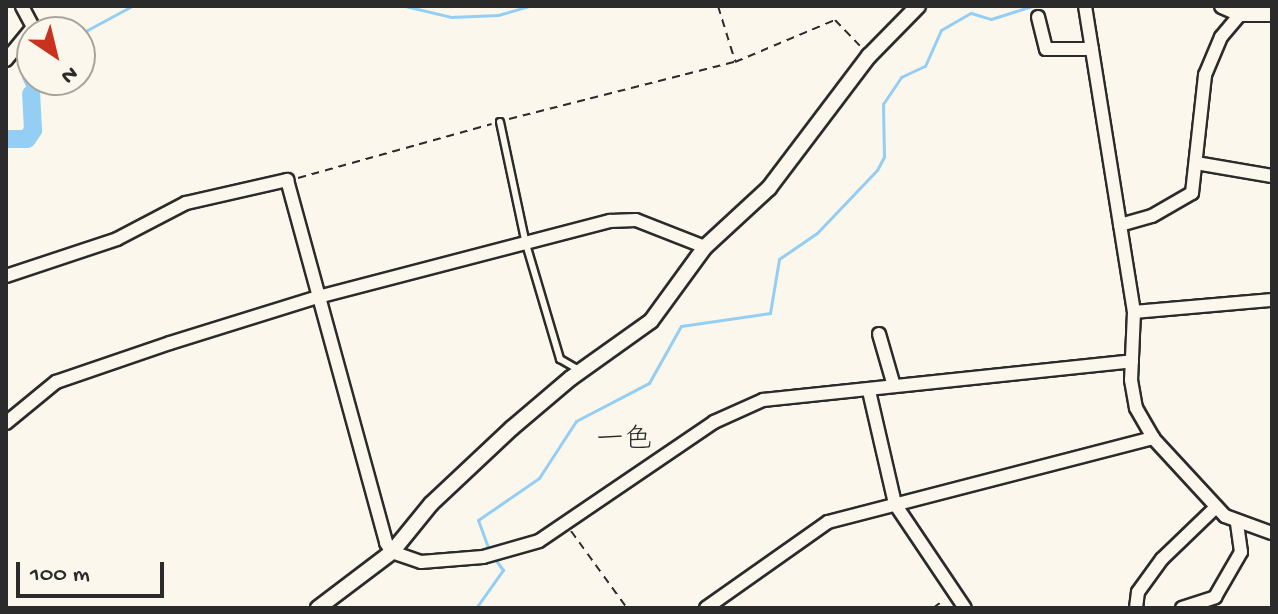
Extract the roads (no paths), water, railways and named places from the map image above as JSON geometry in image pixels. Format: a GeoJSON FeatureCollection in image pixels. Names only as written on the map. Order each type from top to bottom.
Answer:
{"type":"FeatureCollection","features":[{"type":"Feature","properties":{"kind":"street"},"geometry":{"type":"LineString","coordinates":[[6,60],[33,27],[22,6]]}},
{"type":"Feature","properties":{"kind":"street"},"geometry":{"type":"LineString","coordinates":[[318,608],[392,552],[454,482],[581,371],[651,321],[705,247],[769,188],[869,56],[918,6]]}},
{"type":"Feature","properties":{"kind":"street"},"geometry":{"type":"LineString","coordinates":[[1085,6],[1134,312],[1131,393],[1153,438],[1216,507],[1237,523],[1272,533]]}},
{"type":"Feature","properties":{"kind":"street"},"geometry":{"type":"LineString","coordinates":[[1222,6],[1240,14],[1272,14]]}},
{"type":"Feature","properties":{"kind":"street"},"geometry":{"type":"LineString","coordinates":[[1120,225],[1152,216],[1192,193],[1205,75],[1221,37],[1240,14]]}},
{"type":"Feature","properties":{"kind":"street"},"geometry":{"type":"LineString","coordinates":[[1038,17],[1046,49],[1092,49]]}},
{"type":"Feature","properties":{"kind":"street"},"geometry":{"type":"LineString","coordinates":[[1196,163],[1272,176]]}},
{"type":"Feature","properties":{"kind":"street"},"geometry":{"type":"LineString","coordinates":[[6,276],[117,239],[186,203],[287,180],[386,543],[392,552],[421,562],[483,557],[539,541],[741,407],[813,392],[869,391],[1132,361]]}},
{"type":"Feature","properties":{"kind":"street"},"geometry":{"type":"LineString","coordinates":[[6,423],[56,382],[318,297],[610,221],[636,220],[705,247]]}},
{"type":"Feature","properties":{"kind":"street"},"geometry":{"type":"LineString","coordinates":[[1134,312],[1272,300]]}},
{"type":"Feature","properties":{"kind":"street"},"geometry":{"type":"LineString","coordinates":[[879,334],[894,386]]}},
{"type":"Feature","properties":{"kind":"street"},"geometry":{"type":"LineString","coordinates":[[869,391],[895,504],[965,608]]}},
{"type":"Feature","properties":{"kind":"street"},"geometry":{"type":"LineString","coordinates":[[706,608],[828,522],[1153,438]]}},
{"type":"Feature","properties":{"kind":"street"},"geometry":{"type":"LineString","coordinates":[[1136,608],[1138,592],[1162,559],[1216,507]]}},
{"type":"Feature","properties":{"kind":"street"},"geometry":{"type":"LineString","coordinates":[[1182,608],[1215,597],[1241,552],[1237,523]]}},
{"type":"Feature","properties":{"kind":"lane"},"geometry":{"type":"LineString","coordinates":[[500,122],[526,244],[560,359],[581,371]]}},
{"type":"Feature","properties":{"kind":"waterway"},"geometry":{"type":"LineString","coordinates":[[96,25],[132,6]]}},
{"type":"Feature","properties":{"kind":"waterway"},"geometry":{"type":"LineString","coordinates":[[405,6],[451,17],[498,15],[529,6]]}},
{"type":"Feature","properties":{"kind":"waterway"},"geometry":{"type":"LineString","coordinates":[[489,550],[478,520],[539,478],[576,421],[649,383],[681,326],[770,313],[779,259],[817,233],[877,170],[884,157],[883,104],[901,77],[925,66],[941,30],[971,13],[991,19],[1032,6]]}},
{"type":"Feature","properties":{"kind":"waterway"},"geometry":{"type":"LineString","coordinates":[[6,139],[27,139],[33,130],[31,96]]}},
{"type":"Feature","properties":{"kind":"waterway"},"geometry":{"type":"LineString","coordinates":[[476,608],[503,570],[493,556]]}},
{"type":"Feature","properties":{"kind":"district","name":"一色"},"geometry":{"type":"Point","coordinates":[624,442]}}]}
